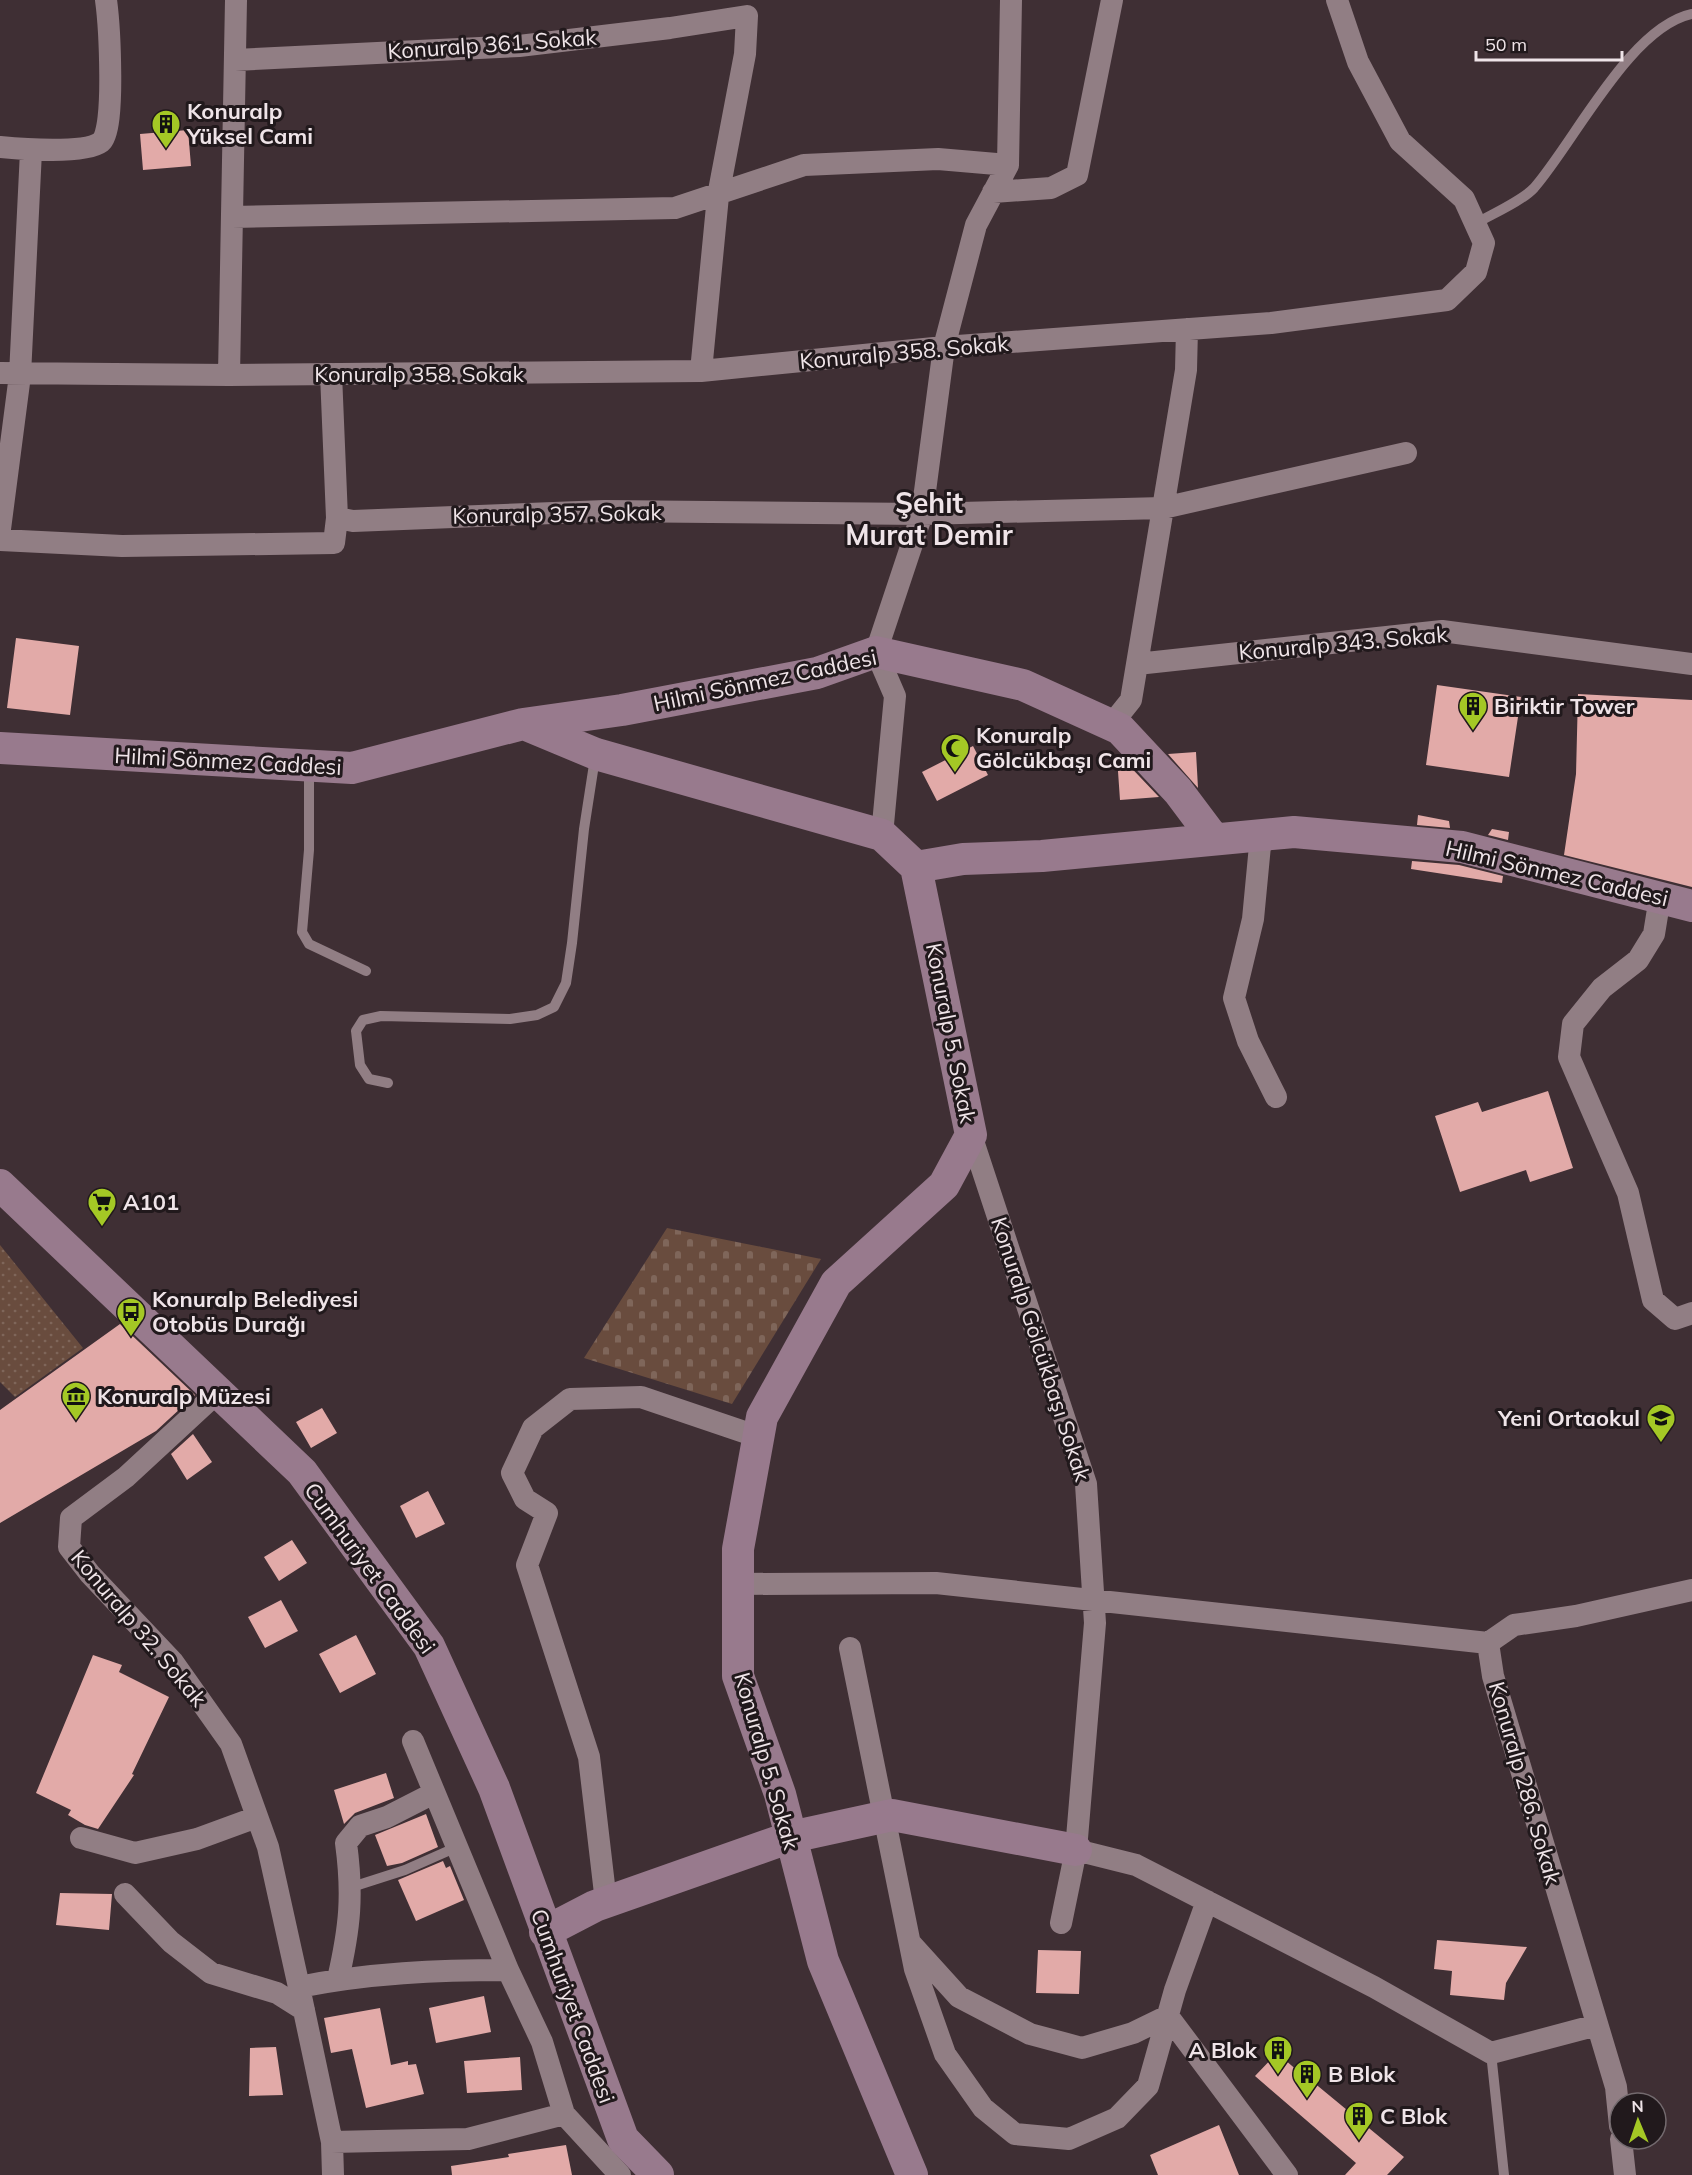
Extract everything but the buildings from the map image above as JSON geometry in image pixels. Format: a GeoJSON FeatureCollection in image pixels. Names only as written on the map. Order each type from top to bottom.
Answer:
{"type":"FeatureCollection","features":[{"type":"Feature","properties":{"kind":"street"},"geometry":{"type":"LineString","coordinates":[[0,147],[31,151],[91,146],[102,141],[109,128],[109,20],[106,0]]}},
{"type":"Feature","properties":{"kind":"street"},"geometry":{"type":"LineString","coordinates":[[229,375],[236,0]]}},
{"type":"Feature","properties":{"kind":"street"},"geometry":{"type":"LineString","coordinates":[[882,835],[895,696],[876,652],[922,514],[944,347],[976,225],[1008,165],[1011,0]]}},
{"type":"Feature","properties":{"kind":"street"},"geometry":{"type":"LineString","coordinates":[[993,192],[1051,188],[1077,175],[1112,0]]}},
{"type":"Feature","properties":{"kind":"street","name":"Konuralp 358. Sokak"},"geometry":{"type":"LineString","coordinates":[[10,374],[701,372],[944,347],[1271,322],[1447,300],[1476,272],[1484,243],[1464,199],[1400,141],[1358,62],[1337,0]]}},
{"type":"Feature","properties":{"kind":"street","name":"Konuralp 361. Sokak"},"geometry":{"type":"LineString","coordinates":[[235,60],[519,46],[670,28],[747,16],[745,54],[718,196]]}},
{"type":"Feature","properties":{"kind":"street"},"geometry":{"type":"LineString","coordinates":[[0,529],[10,374],[31,151]]}},
{"type":"Feature","properties":{"kind":"street"},"geometry":{"type":"LineString","coordinates":[[232,217],[675,208],[718,196],[804,165],[938,159],[1008,165]]}},
{"type":"Feature","properties":{"kind":"street"},"geometry":{"type":"LineString","coordinates":[[701,372],[718,196]]}},
{"type":"Feature","properties":{"kind":"street"},"geometry":{"type":"LineString","coordinates":[[1111,725],[1131,700],[1186,370],[1187,329]]}},
{"type":"Feature","properties":{"kind":"street"},"geometry":{"type":"LineString","coordinates":[[0,540],[122,546],[334,543],[337,518],[331,374]]}},
{"type":"Feature","properties":{"kind":"street","name":"Konuralp 357. Sokak"},"geometry":{"type":"LineString","coordinates":[[337,518],[353,521],[604,511],[922,514],[1163,508],[1406,453]]}},
{"type":"Feature","properties":{"kind":"street","name":"Konuralp 343. Sokak"},"geometry":{"type":"LineString","coordinates":[[1137,664],[1442,631],[1692,664]]}},
{"type":"Feature","properties":{"kind":"street","name":"Hilmi Sönmez Caddesi"},"geometry":{"type":"LineString","coordinates":[[0,748],[352,768],[523,724],[717,693],[817,673],[876,652],[1023,685],[1120,729],[1179,791],[1214,840],[1294,832],[1462,847],[1692,906]]}},
{"type":"Feature","properties":{"kind":"street"},"geometry":{"type":"LineString","coordinates":[[523,724],[596,754],[882,835],[916,867],[963,859],[1042,856],[1214,840]]}},
{"type":"Feature","properties":{"kind":"street"},"geometry":{"type":"LineString","coordinates":[[1261,835],[1253,919],[1234,998],[1248,1041],[1276,1097]]}},
{"type":"Feature","properties":{"kind":"street","name":"Konuralp 5. Sokak"},"geometry":{"type":"LineString","coordinates":[[912,2175],[822,1961],[780,1794],[738,1676],[738,1549],[762,1417],[836,1284],[944,1185],[971,1135],[916,867]]}},
{"type":"Feature","properties":{"kind":"street"},"geometry":{"type":"LineString","coordinates":[[1660,897],[1654,934],[1638,960],[1602,988],[1573,1024],[1569,1057],[1628,1193],[1653,1300],[1675,1319],[1692,1313]]}},
{"type":"Feature","properties":{"kind":"street","name":"Konuralp Gölcükbaşı Sokak"},"geometry":{"type":"LineString","coordinates":[[971,1135],[1086,1484],[1095,1623],[1076,1850],[1061,1923]]}},
{"type":"Feature","properties":{"kind":"street","name":"Cumhuriyet Caddesi"},"geometry":{"type":"LineString","coordinates":[[0,1185],[302,1472],[429,1646],[494,1788],[545,1932],[623,2139],[631,2173]]}},
{"type":"Feature","properties":{"kind":"street","name":"Konuralp 32. Sokak"},"geometry":{"type":"LineString","coordinates":[[218,1392],[126,1477],[71,1518],[69,1547],[90,1574],[173,1662],[231,1744],[268,1847],[332,2142],[333,2175]]}},
{"type":"Feature","properties":{"kind":"street"},"geometry":{"type":"LineString","coordinates":[[606,1902],[589,1757],[527,1565],[547,1513],[525,1499],[512,1473],[533,1428],[570,1399],[641,1397],[759,1437]]}},
{"type":"Feature","properties":{"kind":"street"},"geometry":{"type":"LineString","coordinates":[[738,1584],[936,1583],[1488,1643],[1514,1625],[1576,1616],[1692,1590]]}},
{"type":"Feature","properties":{"kind":"street","name":"Konuralp 286. Sokak"},"geometry":{"type":"LineString","coordinates":[[1488,1643],[1493,1676],[1616,2091]]}},
{"type":"Feature","properties":{"kind":"street"},"geometry":{"type":"LineString","coordinates":[[850,1648],[915,1969],[945,2054],[982,2108],[1015,2134],[1070,2139],[1117,2118],[1148,2086],[1168,2016],[1207,1901]]}},
{"type":"Feature","properties":{"kind":"street"},"geometry":{"type":"LineString","coordinates":[[413,1741],[508,1970],[542,2043],[564,2114],[631,2173]]}},
{"type":"Feature","properties":{"kind":"street"},"geometry":{"type":"LineString","coordinates":[[338,1979],[347,1941],[352,1887],[346,1843],[360,1826],[387,1817],[434,1793]]}},
{"type":"Feature","properties":{"kind":"street"},"geometry":{"type":"LineString","coordinates":[[545,1932],[606,1902],[790,1837],[892,1815],[1076,1850],[1136,1865],[1374,1987],[1491,2053],[1597,2025]]}},
{"type":"Feature","properties":{"kind":"street"},"geometry":{"type":"LineString","coordinates":[[81,1838],[135,1853],[197,1839],[257,1817]]}},
{"type":"Feature","properties":{"kind":"street"},"geometry":{"type":"LineString","coordinates":[[125,1894],[171,1942],[211,1973],[277,1993],[304,2010]]}},
{"type":"Feature","properties":{"kind":"street"},"geometry":{"type":"LineString","coordinates":[[910,1943],[959,1997],[1030,2034],[1082,2048],[1133,2033],[1168,2016]]}},
{"type":"Feature","properties":{"kind":"street"},"geometry":{"type":"LineString","coordinates":[[299,1986],[338,1979],[448,1970],[508,1970]]}},
{"type":"Feature","properties":{"kind":"street"},"geometry":{"type":"LineString","coordinates":[[1168,2016],[1287,2175]]}},
{"type":"Feature","properties":{"kind":"street"},"geometry":{"type":"LineString","coordinates":[[332,2142],[468,2139],[564,2114]]}},
{"type":"Feature","properties":{"kind":"street"},"geometry":{"type":"LineString","coordinates":[[1622,2151],[1625,2175]]}},
{"type":"Feature","properties":{"kind":"lane"},"geometry":{"type":"LineString","coordinates":[[1476,224],[1533,190],[1634,52],[1678,17],[1692,14]]}},
{"type":"Feature","properties":{"kind":"lane"},"geometry":{"type":"LineString","coordinates":[[388,1083],[369,1079],[360,1065],[356,1031],[363,1020],[381,1016],[510,1019],[537,1015],[554,1007],[566,983],[584,829],[596,754]]}},
{"type":"Feature","properties":{"kind":"lane"},"geometry":{"type":"LineString","coordinates":[[309,765],[309,850],[302,932],[309,944],[366,971]]}},
{"type":"Feature","properties":{"kind":"lane"},"geometry":{"type":"LineString","coordinates":[[352,1887],[405,1870],[457,1846]]}},
{"type":"Feature","properties":{"kind":"lane"},"geometry":{"type":"LineString","coordinates":[[1491,2053],[1504,2175]]}},
{"type":"Feature","properties":{"kind":"green space"},"geometry":{"type":"Polygon","coordinates":[[[667,1228],[821,1259],[732,1404],[584,1358],[667,1228]]]}},
{"type":"Feature","properties":{"kind":"green space"},"geometry":{"type":"Polygon","coordinates":[[[0,1245],[83,1348],[15,1397],[0,1382],[0,1245]]]}},
{"type":"Feature","properties":{"kind":"place","name":"Konuralp Yüksel Cami"},"geometry":{"type":"Point","coordinates":[166,150]}},
{"type":"Feature","properties":{"kind":"place","name":"Biriktir Tower"},"geometry":{"type":"Point","coordinates":[1473,732]}},
{"type":"Feature","properties":{"kind":"place","name":"Konuralp Gölcükbaşı Cami"},"geometry":{"type":"Point","coordinates":[955,774]}},
{"type":"Feature","properties":{"kind":"place","name":"A101"},"geometry":{"type":"Point","coordinates":[102,1228]}},
{"type":"Feature","properties":{"kind":"place","name":"Konuralp Belediyesi Otobüs Durağı"},"geometry":{"type":"Point","coordinates":[131,1338]}},
{"type":"Feature","properties":{"kind":"place","name":"Konuralp Müzesi"},"geometry":{"type":"Point","coordinates":[76,1422]}},
{"type":"Feature","properties":{"kind":"place","name":"Yeni Ortaokul"},"geometry":{"type":"Point","coordinates":[1661,1444]}},
{"type":"Feature","properties":{"kind":"place","name":"A Blok"},"geometry":{"type":"Point","coordinates":[1278,2076]}},
{"type":"Feature","properties":{"kind":"place","name":"B Blok"},"geometry":{"type":"Point","coordinates":[1307,2100]}},
{"type":"Feature","properties":{"kind":"place","name":"C Blok"},"geometry":{"type":"Point","coordinates":[1359,2142]}},
{"type":"Feature","properties":{"kind":"district","name":"Şehit Murat Demir"},"geometry":{"type":"Point","coordinates":[929,518]}}]}
